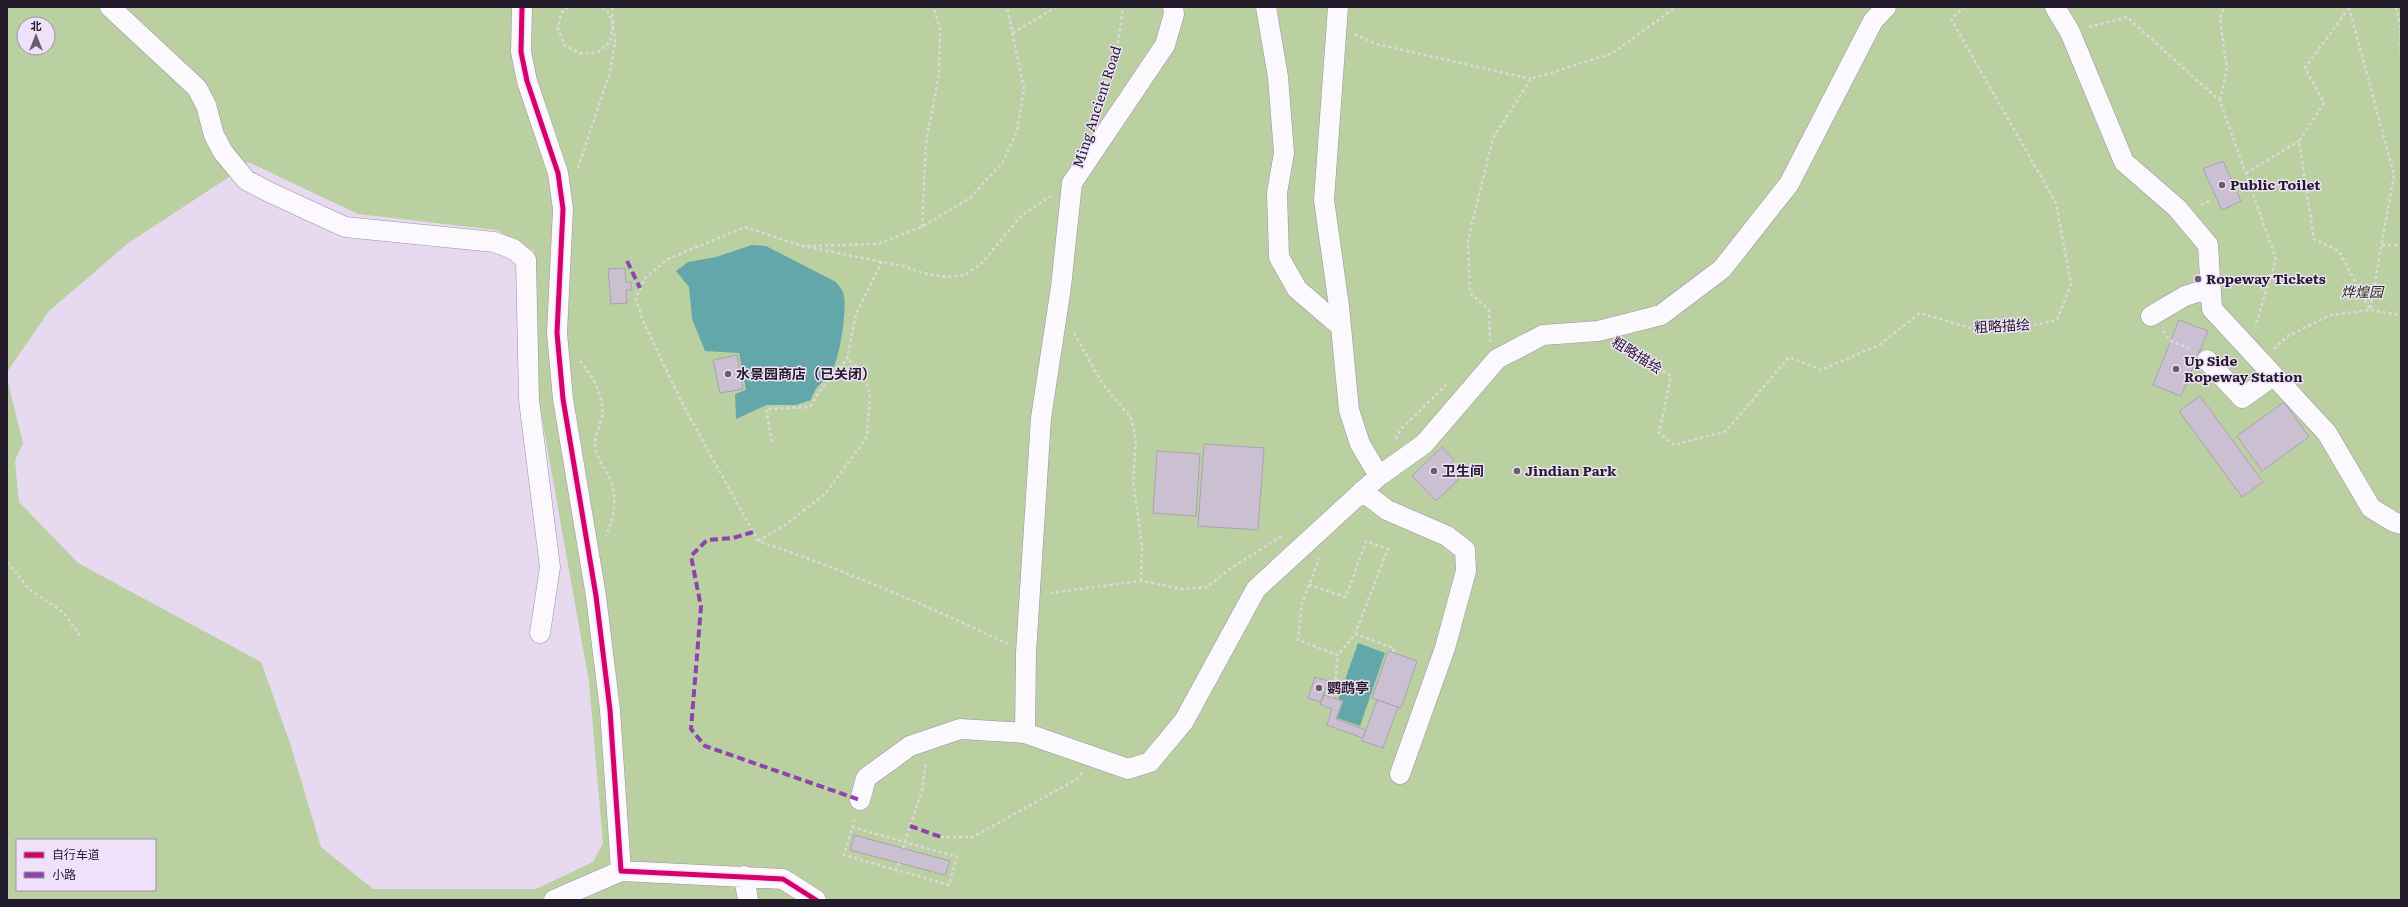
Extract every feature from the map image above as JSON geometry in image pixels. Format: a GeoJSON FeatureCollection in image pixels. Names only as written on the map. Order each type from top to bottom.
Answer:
{"type":"FeatureCollection","features":[{"type":"Feature","properties":{"kind":"street"},"geometry":{"type":"LineString","coordinates":[[110,7],[197,88],[206,105],[214,135],[223,152],[246,180],[345,227],[494,242],[513,249],[526,260],[529,400],[550,567],[540,633]]}},
{"type":"Feature","properties":{"kind":"street"},"geometry":{"type":"LineString","coordinates":[[522,7],[521,52],[527,81],[558,173],[563,209],[557,333],[563,399],[596,596],[607,687],[621,871]]}},
{"type":"Feature","properties":{"kind":"street"},"geometry":{"type":"LineString","coordinates":[[1025,733],[1026,653],[1041,418],[1055,326],[1072,183],[1165,45],[1174,14],[1173,7]]}},
{"type":"Feature","properties":{"kind":"street"},"geometry":{"type":"LineString","coordinates":[[1266,7],[1278,77],[1284,153],[1277,193],[1279,257],[1297,290],[1340,326]]}},
{"type":"Feature","properties":{"kind":"street"},"geometry":{"type":"LineString","coordinates":[[860,800],[866,778],[910,746],[960,729],[1025,733],[1128,769],[1150,762],[1184,721],[1256,589],[1313,535],[1379,476],[1424,444],[1497,359],[1542,335],[1598,331],[1661,315],[1722,269],[1789,184],[1873,21],[1886,7]]}},
{"type":"Feature","properties":{"kind":"street"},"geometry":{"type":"LineString","coordinates":[[2055,7],[2070,32],[2124,162],[2177,208],[2208,245],[2212,310],[2327,433],[2371,508],[2401,524]]}},
{"type":"Feature","properties":{"kind":"street"},"geometry":{"type":"LineString","coordinates":[[1337,16],[1324,200],[1349,410],[1360,444],[1379,476]]}},
{"type":"Feature","properties":{"kind":"street"},"geometry":{"type":"LineString","coordinates":[[2152,316],[2185,296],[2210,288]]}},
{"type":"Feature","properties":{"kind":"street"},"geometry":{"type":"LineString","coordinates":[[2207,360],[2242,398],[2261,363]]}},
{"type":"Feature","properties":{"kind":"street"},"geometry":{"type":"LineString","coordinates":[[1362,491],[1387,510],[1447,536],[1465,550],[1466,572],[1445,648],[1400,774]]}},
{"type":"Feature","properties":{"kind":"street"},"geometry":{"type":"LineString","coordinates":[[554,900],[621,871],[782,879],[816,900]]}},
{"type":"Feature","properties":{"kind":"street"},"geometry":{"type":"LineString","coordinates":[[744,876],[748,900]]}},
{"type":"Feature","properties":{"kind":"path"},"geometry":{"type":"LineString","coordinates":[[568,7],[560,13],[558,30],[565,46],[580,53],[597,53],[610,42],[613,23],[612,7]]}},
{"type":"Feature","properties":{"kind":"path"},"geometry":{"type":"LineString","coordinates":[[575,176],[610,72],[615,42],[613,24],[606,9],[602,7]]}},
{"type":"Feature","properties":{"kind":"path"},"geometry":{"type":"LineString","coordinates":[[922,227],[926,143],[939,74],[940,30],[934,7]]}},
{"type":"Feature","properties":{"kind":"path"},"geometry":{"type":"LineString","coordinates":[[802,246],[877,244],[922,227],[970,198],[1003,162],[1017,130],[1024,89],[1007,7]]}},
{"type":"Feature","properties":{"kind":"path"},"geometry":{"type":"LineString","coordinates":[[1013,33],[1056,7]]}},
{"type":"Feature","properties":{"kind":"path"},"geometry":{"type":"LineString","coordinates":[[1337,16],[1376,44],[1531,80],[1613,53],[1676,7]]}},
{"type":"Feature","properties":{"kind":"path"},"geometry":{"type":"LineString","coordinates":[[2220,101],[2226,69],[2220,19],[2224,7]]}},
{"type":"Feature","properties":{"kind":"path"},"geometry":{"type":"LineString","coordinates":[[2246,173],[2299,141],[2324,103],[2306,68],[2349,7]]}},
{"type":"Feature","properties":{"kind":"path"},"geometry":{"type":"LineString","coordinates":[[2349,7],[2394,175],[2370,310]]}},
{"type":"Feature","properties":{"kind":"path"},"geometry":{"type":"LineString","coordinates":[[2396,7],[2400,25],[2401,58]]}},
{"type":"Feature","properties":{"kind":"path"},"geometry":{"type":"LineString","coordinates":[[2070,32],[2127,17],[2220,101],[2276,259],[2261,363]]}},
{"type":"Feature","properties":{"kind":"path"},"geometry":{"type":"LineString","coordinates":[[1484,348],[1490,342],[1489,310],[1470,293],[1468,240],[1493,138],[1531,80]]}},
{"type":"Feature","properties":{"kind":"path"},"geometry":{"type":"LineString","coordinates":[[2299,141],[2314,239],[2339,251],[2370,310]]}},
{"type":"Feature","properties":{"kind":"path"},"geometry":{"type":"LineString","coordinates":[[1026,653],[930,606],[827,564],[758,541],[683,405],[643,321],[636,298],[646,278],[668,259],[745,227],[802,246],[882,261],[903,266],[923,274],[946,277],[965,275],[982,263],[1022,215],[1072,183]]}},
{"type":"Feature","properties":{"kind":"path"},"geometry":{"type":"LineString","coordinates":[[2382,245],[2401,245]]}},
{"type":"Feature","properties":{"kind":"path"},"geometry":{"type":"LineString","coordinates":[[772,442],[766,409],[810,407],[819,392],[847,358],[856,314],[882,261]]}},
{"type":"Feature","properties":{"kind":"path"},"geometry":{"type":"LineString","coordinates":[[2261,363],[2286,337],[2330,315],[2370,310],[2401,315]]}},
{"type":"Feature","properties":{"kind":"path"},"geometry":{"type":"LineString","coordinates":[[2152,316],[2170,341],[2182,346]]}},
{"type":"Feature","properties":{"kind":"path"},"geometry":{"type":"LineString","coordinates":[[1055,326],[1077,334],[1102,383],[1131,418],[1136,439],[1133,480],[1142,546],[1141,581]]}},
{"type":"Feature","properties":{"kind":"path"},"geometry":{"type":"LineString","coordinates":[[758,541],[786,525],[825,494],[866,437],[870,394],[862,370],[847,358]]}},
{"type":"Feature","properties":{"kind":"path"},"geometry":{"type":"LineString","coordinates":[[578,360],[586,368],[598,392],[602,415],[595,444],[598,461],[611,482],[615,500],[612,523],[604,542]]}},
{"type":"Feature","properties":{"kind":"path"},"geometry":{"type":"LineString","coordinates":[[1401,429],[1451,380]]}},
{"type":"Feature","properties":{"kind":"path"},"geometry":{"type":"LineString","coordinates":[[1030,596],[1141,581],[1182,589],[1207,587],[1231,568],[1285,534],[1313,535],[1324,546],[1302,603],[1298,640],[1338,655]]}},
{"type":"Feature","properties":{"kind":"path"},"geometry":{"type":"LineString","coordinates":[[1309,585],[1346,597],[1366,541],[1388,549],[1355,634],[1338,655],[1335,685],[1331,697]]}},
{"type":"Feature","properties":{"kind":"path"},"geometry":{"type":"LineString","coordinates":[[7,562],[29,588],[64,613],[81,637]]}},
{"type":"Feature","properties":{"kind":"path"},"geometry":{"type":"LineString","coordinates":[[1355,634],[1394,648],[1393,653]]}},
{"type":"Feature","properties":{"kind":"path"},"geometry":{"type":"LineString","coordinates":[[904,848],[922,790],[929,740]]}},
{"type":"Feature","properties":{"kind":"path"},"geometry":{"type":"LineString","coordinates":[[941,838],[974,838],[1077,779],[1096,759]]}},
{"type":"Feature","properties":{"kind":"path"},"geometry":{"type":"LineString","coordinates":[[852,827],[957,857],[949,885],[844,856],[852,827],[860,800]]}},
{"type":"Feature","properties":{"kind":"path"},"geometry":{"type":"LineString","coordinates":[[896,870],[899,863]]}},
{"type":"Feature","properties":{"kind":"green space","name":"Jindian Park"},"geometry":{"type":"Polygon","coordinates":[[[7,7],[2401,7],[2401,900],[7,900],[7,378],[23,444],[15,460],[19,502],[78,563],[261,662],[289,740],[321,847],[373,889],[536,889],[593,862],[603,843],[589,682],[538,396],[534,251],[496,230],[358,214],[248,162],[229,177],[127,244],[49,311],[7,372],[7,7]]]}},
{"type":"Feature","properties":{"kind":"shaded area"},"geometry":{"type":"Polygon","coordinates":[[[752,245],[766,246],[836,282],[843,292],[845,308],[844,319],[841,343],[836,362],[827,377],[818,386],[811,400],[796,405],[767,405],[736,419],[735,394],[746,390],[739,353],[705,351],[692,319],[689,287],[676,271],[688,262],[716,257],[752,245]]]}},
{"type":"Feature","properties":{"kind":"shaded area"},"geometry":{"type":"Polygon","coordinates":[[[1358,643],[1385,653],[1360,726],[1337,718],[1343,702],[1338,700],[1358,643]]]}},
{"type":"Feature","properties":{"kind":"building","name":"Public Toilet"},"geometry":{"type":"Polygon","coordinates":[[[2223,161],[2241,201],[2222,210],[2203,169],[2223,161]]]}},
{"type":"Feature","properties":{"kind":"building"},"geometry":{"type":"Polygon","coordinates":[[[625,268],[626,282],[631,282],[632,290],[626,290],[627,303],[611,304],[608,269],[625,268]]]}},
{"type":"Feature","properties":{"kind":"building","name":"Up Side Ropeway Station"},"geometry":{"type":"Polygon","coordinates":[[[2179,320],[2208,331],[2181,396],[2153,385],[2179,320]]]}},
{"type":"Feature","properties":{"kind":"building","name":"水景园商店（已关闭）"},"geometry":{"type":"Polygon","coordinates":[[[737,355],[743,389],[720,393],[713,360],[737,355]]]}},
{"type":"Feature","properties":{"kind":"building"},"geometry":{"type":"Polygon","coordinates":[[[2200,396],[2263,482],[2242,497],[2179,411],[2200,396]]]}},
{"type":"Feature","properties":{"kind":"building"},"geometry":{"type":"Polygon","coordinates":[[[2284,402],[2309,437],[2262,471],[2237,436],[2284,402]]]}},
{"type":"Feature","properties":{"kind":"building"},"geometry":{"type":"Polygon","coordinates":[[[1204,444],[1264,448],[1258,530],[1198,526],[1204,444]]]}},
{"type":"Feature","properties":{"kind":"building","name":"卫生间"},"geometry":{"type":"Polygon","coordinates":[[[1442,447],[1454,460],[1447,466],[1459,479],[1436,501],[1412,476],[1442,447]]]}},
{"type":"Feature","properties":{"kind":"building"},"geometry":{"type":"Polygon","coordinates":[[[1157,451],[1200,454],[1196,516],[1153,513],[1157,451]]]}},
{"type":"Feature","properties":{"kind":"building"},"geometry":{"type":"Polygon","coordinates":[[[1388,651],[1417,661],[1401,708],[1372,698],[1388,651]]]}},
{"type":"Feature","properties":{"kind":"building","name":"鹦鹉亭"},"geometry":{"type":"Polygon","coordinates":[[[1315,677],[1328,681],[1321,702],[1308,698],[1315,677]]]}},
{"type":"Feature","properties":{"kind":"building"},"geometry":{"type":"Polygon","coordinates":[[[1324,695],[1343,701],[1336,719],[1366,730],[1363,738],[1327,725],[1332,709],[1320,704],[1324,695]]]}},
{"type":"Feature","properties":{"kind":"building"},"geometry":{"type":"Polygon","coordinates":[[[1377,700],[1398,707],[1383,748],[1362,741],[1377,700]]]}},
{"type":"Feature","properties":{"kind":"building"},"geometry":{"type":"Polygon","coordinates":[[[854,835],[950,861],[945,875],[850,850],[854,835]]]}},
{"type":"Feature","properties":{"kind":"marked path"},"geometry":{"type":"LineString","coordinates":[[627,261],[640,288]]}},
{"type":"Feature","properties":{"kind":"marked path"},"geometry":{"type":"LineString","coordinates":[[753,532],[733,538],[707,540],[691,556],[701,607],[691,729],[705,746],[860,800]]}},
{"type":"Feature","properties":{"kind":"marked path"},"geometry":{"type":"LineString","coordinates":[[910,826],[941,837]]}},
{"type":"Feature","properties":{"kind":"cycle path"},"geometry":{"type":"LineString","coordinates":[[522,7],[521,52],[527,81],[558,173],[563,209],[557,333],[563,399],[596,596],[610,710],[621,871],[783,879],[816,900]]}},
{"type":"Feature","properties":{"kind":"place","name":"Public Toilet"},"geometry":{"type":"Point","coordinates":[2222,185]}},
{"type":"Feature","properties":{"kind":"place","name":"Ropeway Tickets"},"geometry":{"type":"Point","coordinates":[2198,279]}},
{"type":"Feature","properties":{"kind":"place","name":"Up Side Ropeway Station"},"geometry":{"type":"Point","coordinates":[2176,369]}},
{"type":"Feature","properties":{"kind":"place","name":"水景园商店（已关闭）"},"geometry":{"type":"Point","coordinates":[728,374]}},
{"type":"Feature","properties":{"kind":"place","name":"卫生间"},"geometry":{"type":"Point","coordinates":[1434,471]}},
{"type":"Feature","properties":{"kind":"place","name":"Jindian Park"},"geometry":{"type":"Point","coordinates":[1517,471]}},
{"type":"Feature","properties":{"kind":"place","name":"鹦鹉亭"},"geometry":{"type":"Point","coordinates":[1319,688]}},
{"type":"Feature","properties":{"kind":"park label","name":"烨煌园"},"geometry":{"type":"Point","coordinates":[2362,292]}}]}
